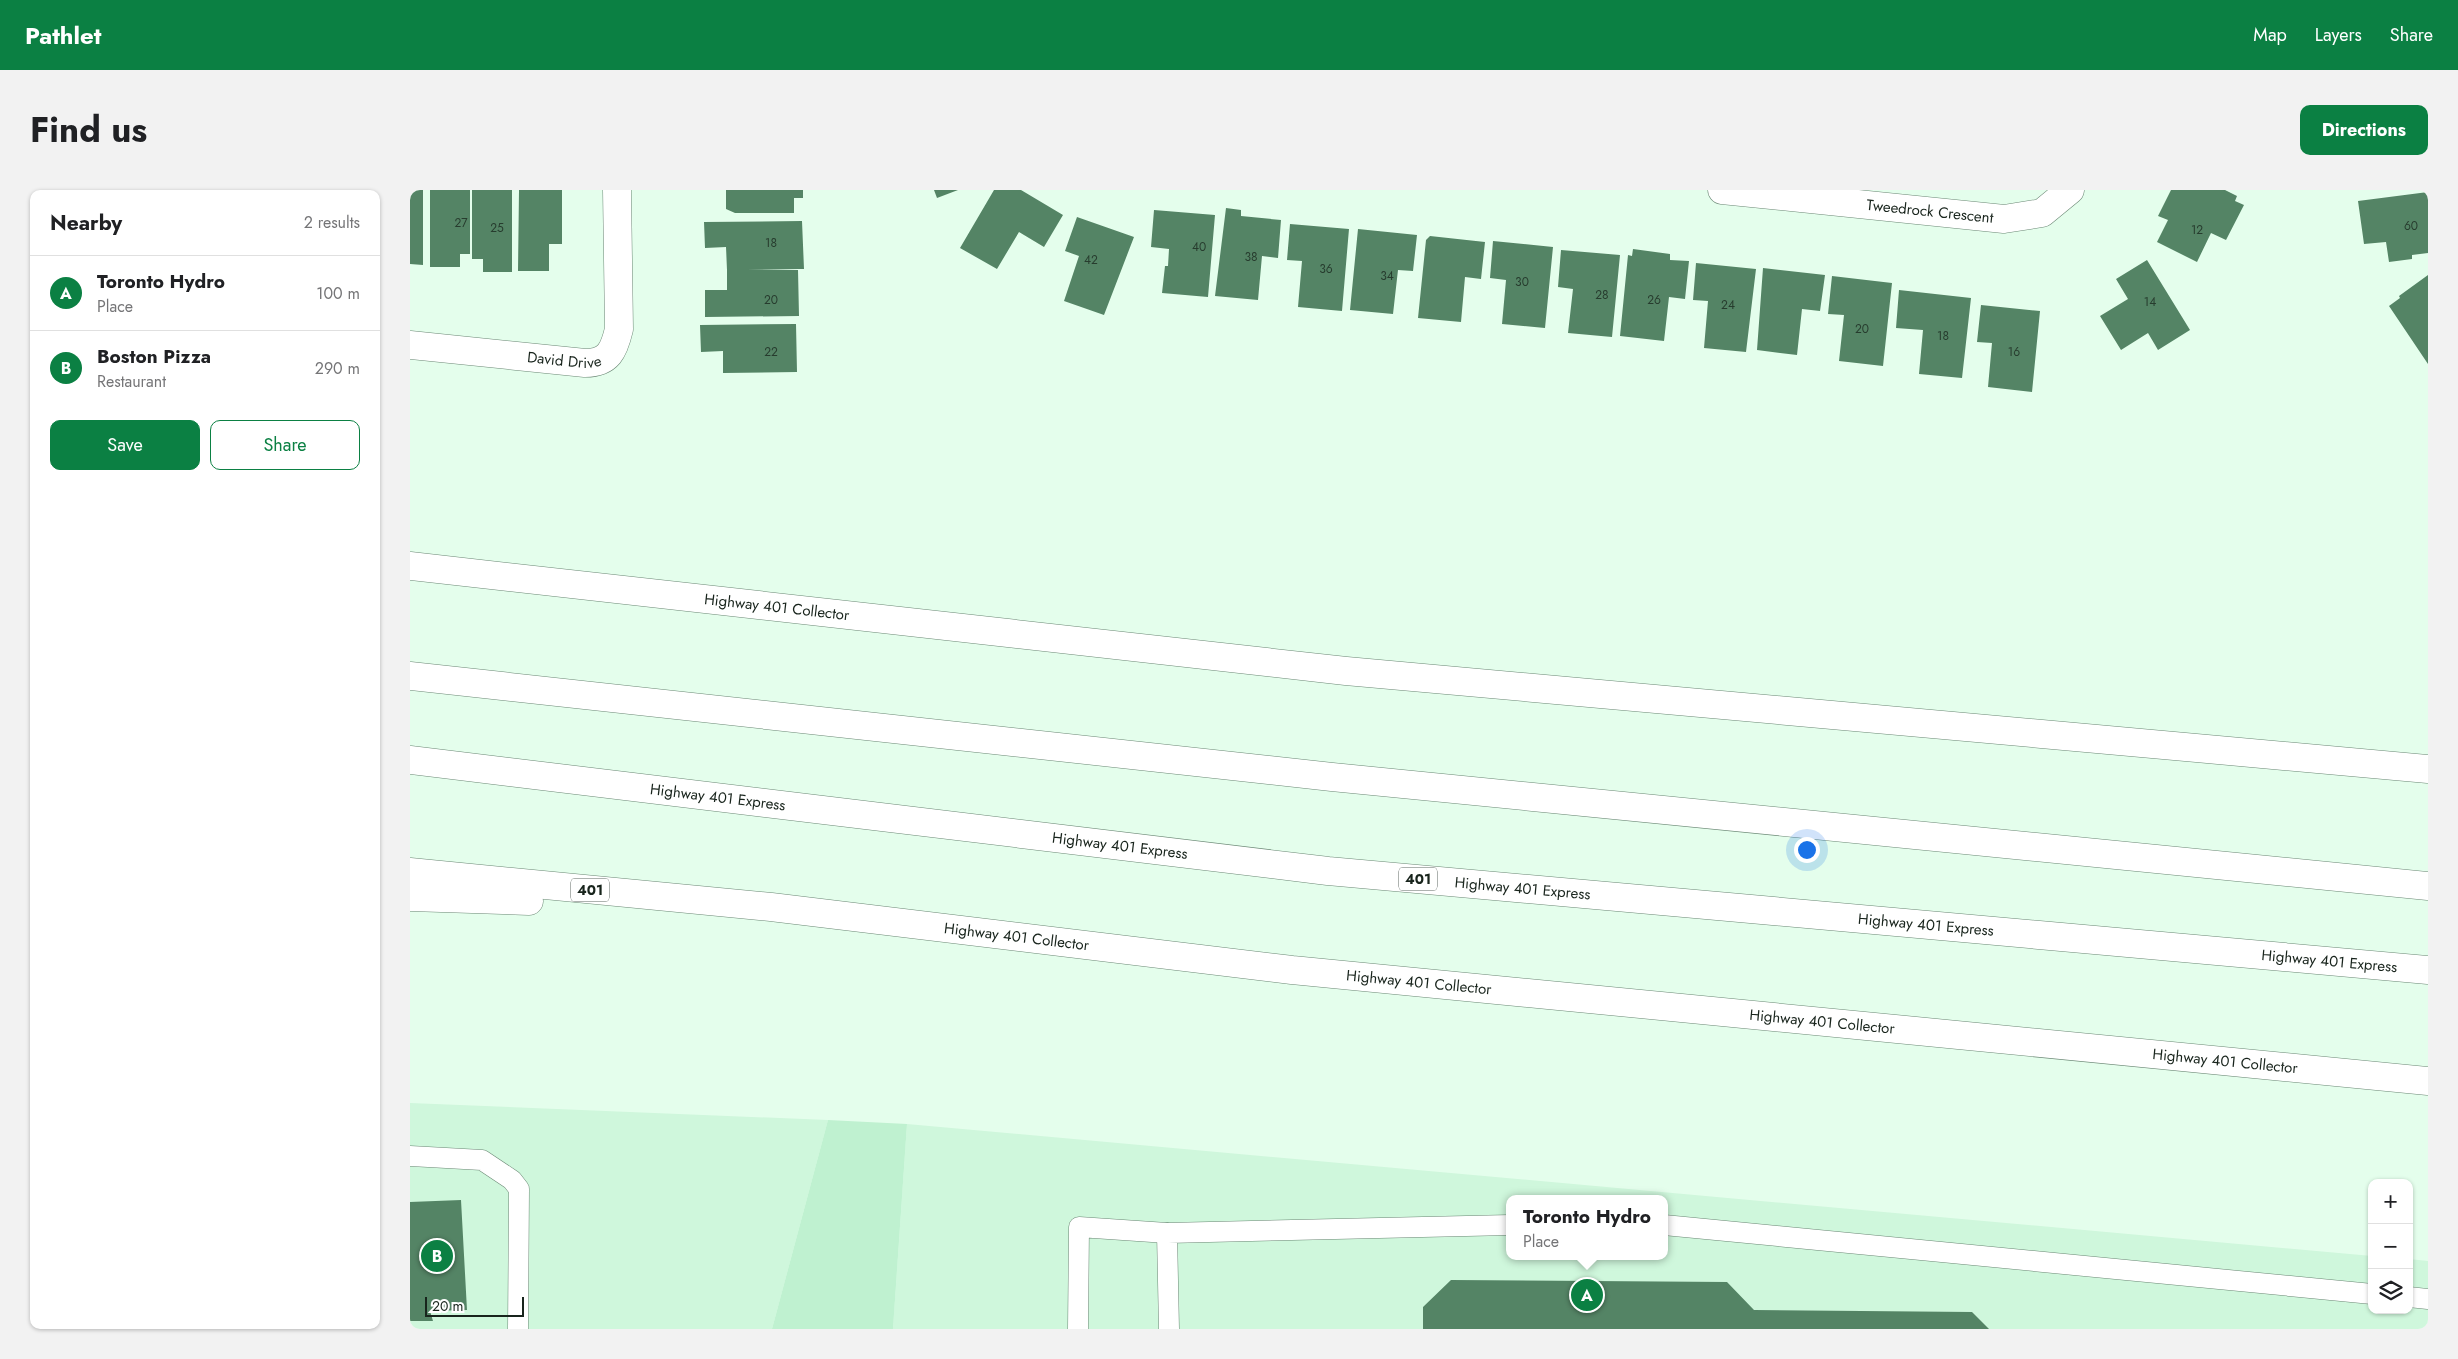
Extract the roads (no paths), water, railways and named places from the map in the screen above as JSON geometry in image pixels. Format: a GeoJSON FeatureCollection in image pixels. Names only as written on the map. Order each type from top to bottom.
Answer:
{"type":"FeatureCollection","features":[{"type":"Feature","properties":{"kind":"main road","name":"David Drive"},"geometry":{"type":"LineString","coordinates":[[410,344],[585,363],[596,363],[607,356],[614,349],[619,329],[617,190]]}},
{"type":"Feature","properties":{"kind":"main road","name":"Tweedrock Crescent"},"geometry":{"type":"LineString","coordinates":[[1722,190],[2004,218],[2042,213],[2070,190]]}},
{"type":"Feature","properties":{"kind":"main road","name":"Highway 401 Collector"},"geometry":{"type":"LineString","coordinates":[[410,566],[1346,671],[2428,769]]}},
{"type":"Feature","properties":{"kind":"main road"},"geometry":{"type":"LineString","coordinates":[[410,676],[1322,776],[2428,886]]}},
{"type":"Feature","properties":{"kind":"main road","name":"Highway 401 Express"},"geometry":{"type":"LineString","coordinates":[[410,760],[1328,871],[2428,970]]}},
{"type":"Feature","properties":{"kind":"main road","name":"Highway 401 Collector"},"geometry":{"type":"LineString","coordinates":[[410,872],[771,907],[1292,970],[2428,1081]]}},
{"type":"Feature","properties":{"kind":"main road"},"geometry":{"type":"LineString","coordinates":[[410,897],[771,907]]}},
{"type":"Feature","properties":{"kind":"lane"},"geometry":{"type":"LineString","coordinates":[[410,1156],[482,1160],[512,1180],[519,1189],[518,1329]]}},
{"type":"Feature","properties":{"kind":"lane"},"geometry":{"type":"LineString","coordinates":[[1668,1224],[2368,1294]]}},
{"type":"Feature","properties":{"kind":"lane"},"geometry":{"type":"LineString","coordinates":[[1078,1329],[1080,1227],[1167,1233],[1506,1225]]}},
{"type":"Feature","properties":{"kind":"lane"},"geometry":{"type":"LineString","coordinates":[[1167,1233],[1170,1329]]}},
{"type":"Feature","properties":{"kind":"lane"},"geometry":{"type":"LineString","coordinates":[[2413,1297],[2428,1299]]}},
{"type":"Feature","properties":{"kind":"place","name":"Boston Pizza"},"geometry":{"type":"Point","coordinates":[437,1256]}},
{"type":"Feature","properties":{"kind":"place","name":"Toronto Hydro"},"geometry":{"type":"Point","coordinates":[1587,1295]}}]}
